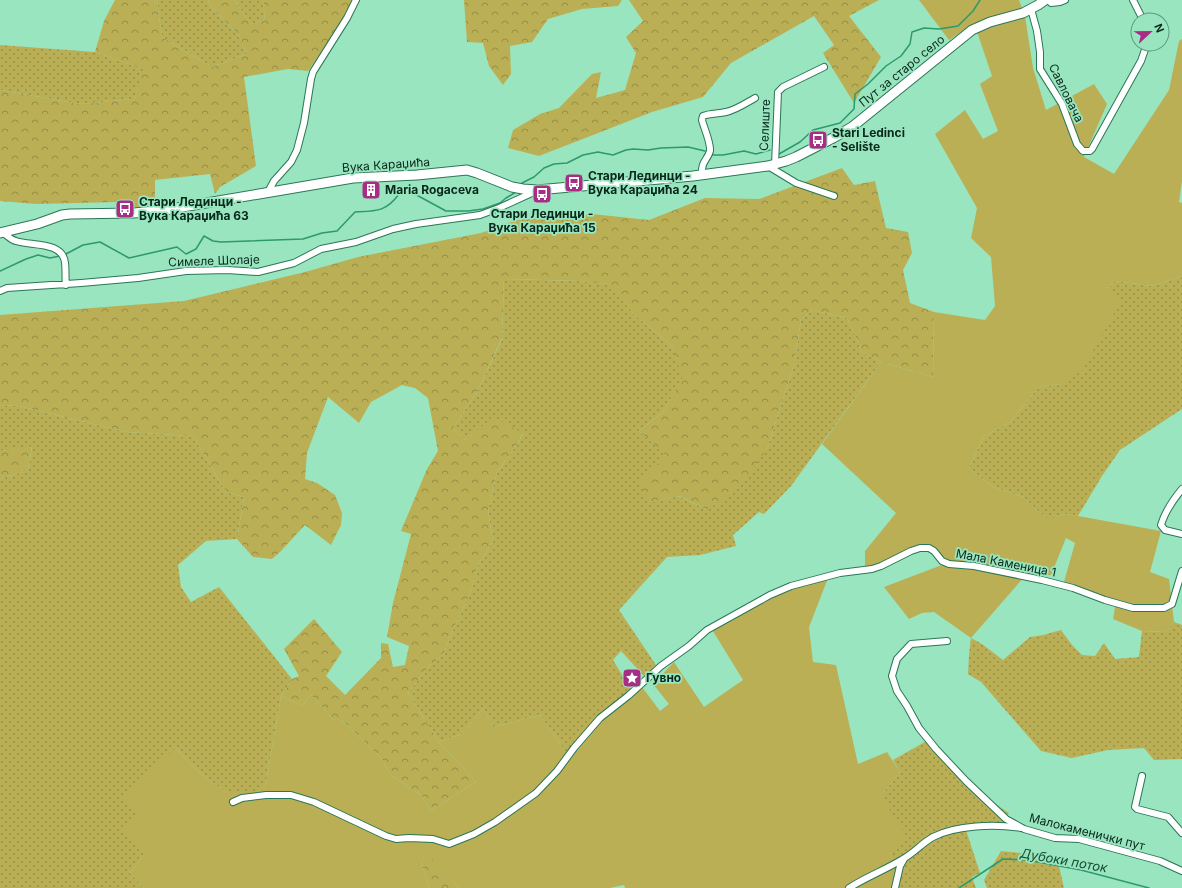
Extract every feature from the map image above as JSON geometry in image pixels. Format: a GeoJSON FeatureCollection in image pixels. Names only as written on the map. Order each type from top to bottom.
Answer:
{"type":"FeatureCollection","features":[{"type":"Feature","properties":{"kind":"street"},"geometry":{"type":"LineString","coordinates":[[268,192],[274,181],[291,162],[297,150],[304,123],[313,72],[348,18],[356,0]]}},
{"type":"Feature","properties":{"kind":"street"},"geometry":{"type":"LineString","coordinates":[[1046,0],[1051,3],[1065,0]]}},
{"type":"Feature","properties":{"kind":"street","name":"Пут за старо село"},"geometry":{"type":"LineString","coordinates":[[771,166],[796,157],[852,127],[972,30],[990,22],[1023,13],[1046,0]]}},
{"type":"Feature","properties":{"kind":"street"},"geometry":{"type":"LineString","coordinates":[[1133,0],[1139,12]]}},
{"type":"Feature","properties":{"kind":"street","name":"Савловача"},"geometry":{"type":"LineString","coordinates":[[1031,9],[1037,32],[1040,52],[1040,69],[1062,104],[1078,144],[1083,151],[1090,151],[1092,149],[1141,61],[1144,52]]}},
{"type":"Feature","properties":{"kind":"street","name":"Селиште"},"geometry":{"type":"LineString","coordinates":[[771,166],[778,92],[783,86],[824,67]]}},
{"type":"Feature","properties":{"kind":"street"},"geometry":{"type":"LineString","coordinates":[[702,175],[702,168],[709,154],[710,147],[702,120],[703,116],[707,114],[714,115],[728,112],[755,98]]}},
{"type":"Feature","properties":{"kind":"street"},"geometry":{"type":"LineString","coordinates":[[771,166],[796,183],[834,196]]}},
{"type":"Feature","properties":{"kind":"street","name":"Вука Караџића"},"geometry":{"type":"LineString","coordinates":[[1,233],[70,214],[134,213],[164,210],[353,178],[417,175],[467,170],[512,187],[537,190],[702,175],[771,166]]}},
{"type":"Feature","properties":{"kind":"street","name":"Симеле Шолаје"},"geometry":{"type":"LineString","coordinates":[[0,291],[7,288],[66,285],[138,278],[186,271],[227,270],[258,272],[294,263],[321,249],[356,242],[393,229],[416,224],[480,215],[499,208],[537,190]]}},
{"type":"Feature","properties":{"kind":"street"},"geometry":{"type":"LineString","coordinates":[[1,233],[14,241],[59,250],[63,255],[65,263],[66,285]]}},
{"type":"Feature","properties":{"kind":"street"},"geometry":{"type":"LineString","coordinates":[[1182,489],[1173,500],[1161,525],[1164,530],[1182,534]]}},
{"type":"Feature","properties":{"kind":"street","name":"Мала Каменица 1"},"geometry":{"type":"LineString","coordinates":[[233,802],[242,798],[266,795],[290,795],[314,802],[396,839],[433,839],[449,844],[474,834],[495,822],[536,794],[557,771],[574,748],[600,718],[628,696],[661,666],[689,646],[707,630],[770,595],[790,586],[840,573],[872,569],[911,551],[920,548],[929,548],[934,550],[942,561],[949,564],[974,566],[1048,582],[1073,588],[1105,600],[1133,608],[1164,608],[1172,604],[1182,571]]}},
{"type":"Feature","properties":{"kind":"street","name":"Малокаменички пут"},"geometry":{"type":"LineString","coordinates":[[947,641],[911,644],[897,659],[892,676],[897,691],[907,706],[918,728],[966,781],[1006,818],[1024,829],[1055,838],[1079,839],[1160,861],[1182,871]]}},
{"type":"Feature","properties":{"kind":"street"},"geometry":{"type":"LineString","coordinates":[[1142,776],[1135,807],[1137,809],[1168,817],[1182,833]]}},
{"type":"Feature","properties":{"kind":"street"},"geometry":{"type":"LineString","coordinates":[[848,888],[904,859],[932,838],[947,831],[992,825],[1024,829]]}},
{"type":"Feature","properties":{"kind":"street"},"geometry":{"type":"LineString","coordinates":[[895,888],[900,866],[904,859]]}},
{"type":"Feature","properties":{"kind":"green space"},"geometry":{"type":"Polygon","coordinates":[[[115,0],[154,0],[157,3],[162,37],[212,67],[247,54],[238,34],[212,8],[208,0],[234,0],[251,24],[265,20],[263,0],[352,0],[345,17],[308,71],[288,69],[244,77],[256,166],[220,187],[215,194],[210,174],[155,180],[155,204],[133,208],[118,202],[36,204],[0,201],[0,90],[80,104],[134,99],[143,69],[95,52],[104,21],[115,0]]]}},
{"type":"Feature","properties":{"kind":"green space"},"geometry":{"type":"Polygon","coordinates":[[[154,0],[208,0],[212,8],[238,34],[247,54],[212,67],[162,37],[157,3],[154,0]]]}},
{"type":"Feature","properties":{"kind":"green space"},"geometry":{"type":"Polygon","coordinates":[[[234,0],[263,0],[265,20],[251,24],[234,0]]]}},
{"type":"Feature","properties":{"kind":"green space"},"geometry":{"type":"Polygon","coordinates":[[[464,0],[622,0],[618,6],[582,9],[548,19],[532,42],[510,46],[511,74],[503,85],[489,66],[483,43],[467,42],[464,0]]]}},
{"type":"Feature","properties":{"kind":"green space"},"geometry":{"type":"Polygon","coordinates":[[[629,0],[879,0],[849,16],[881,57],[854,103],[823,53],[834,45],[814,16],[731,63],[703,97],[652,112],[539,156],[508,148],[513,130],[540,114],[559,108],[592,74],[601,72],[596,98],[625,90],[636,53],[626,37],[643,21],[629,0]]]}},
{"type":"Feature","properties":{"kind":"green space"},"geometry":{"type":"Polygon","coordinates":[[[919,0],[1019,0],[1025,16],[1033,68],[1046,110],[1094,84],[1107,104],[1084,157],[1114,174],[1169,90],[1179,41],[1182,39],[1182,181],[1179,202],[1182,203],[1182,276],[1152,286],[1115,281],[1107,289],[1121,301],[1082,371],[1061,384],[1039,387],[1010,422],[984,436],[969,468],[993,487],[1023,497],[1046,518],[1054,518],[1062,514],[1161,531],[1150,572],[1169,579],[1174,622],[1165,632],[1142,631],[1113,619],[1116,602],[1064,582],[1075,543],[1066,538],[1051,575],[1024,577],[971,638],[934,612],[922,613],[909,619],[884,587],[947,563],[934,546],[922,544],[882,564],[865,569],[865,551],[896,513],[822,444],[881,362],[933,377],[934,312],[985,320],[995,306],[991,257],[971,238],[977,208],[935,134],[965,110],[983,139],[998,131],[980,84],[992,76],[974,23],[949,40],[919,0]]]}},
{"type":"Feature","properties":{"kind":"green space"},"geometry":{"type":"Polygon","coordinates":[[[0,45],[95,52],[144,69],[134,99],[80,104],[0,90],[0,45]]]}},
{"type":"Feature","properties":{"kind":"green space"},"geometry":{"type":"Polygon","coordinates":[[[842,168],[854,185],[875,181],[886,228],[908,232],[912,253],[903,270],[910,303],[934,312],[933,377],[881,362],[862,352],[847,318],[812,310],[801,320],[794,365],[767,449],[740,486],[708,510],[679,496],[652,502],[638,484],[666,455],[639,431],[663,412],[682,378],[673,347],[634,314],[608,284],[579,281],[504,279],[502,338],[477,392],[453,428],[465,440],[493,417],[523,433],[517,445],[497,472],[488,511],[493,541],[478,565],[470,594],[443,655],[430,665],[408,693],[439,742],[476,782],[430,811],[422,796],[392,776],[381,758],[342,720],[334,720],[311,695],[302,706],[281,696],[292,679],[299,676],[284,649],[314,619],[342,652],[326,676],[345,695],[381,658],[381,643],[388,644],[393,667],[405,665],[409,646],[387,637],[393,603],[411,534],[401,531],[427,469],[438,451],[428,398],[415,388],[402,385],[371,402],[359,423],[328,397],[307,453],[305,479],[317,483],[335,495],[342,513],[341,525],[331,545],[305,525],[272,559],[253,557],[237,539],[244,497],[226,492],[193,436],[127,432],[19,406],[0,405],[0,315],[184,301],[305,272],[358,257],[481,233],[516,220],[592,214],[649,220],[705,198],[759,199],[842,168]]]}},
{"type":"Feature","properties":{"kind":"green space"},"geometry":{"type":"Polygon","coordinates":[[[1182,276],[1182,409],[1120,450],[1102,476],[1078,516],[1062,514],[1054,518],[1046,518],[1023,497],[993,487],[969,468],[984,436],[1010,422],[1039,387],[1061,384],[1107,289],[1115,281],[1152,286],[1182,276]]]}},
{"type":"Feature","properties":{"kind":"green space"},"geometry":{"type":"Polygon","coordinates":[[[504,279],[579,281],[609,284],[634,314],[673,347],[683,377],[663,412],[639,431],[666,454],[652,502],[678,496],[708,510],[767,449],[794,365],[801,320],[812,310],[847,318],[862,352],[881,362],[791,486],[764,514],[759,512],[733,535],[736,546],[700,555],[667,557],[619,610],[656,665],[645,677],[621,651],[613,660],[634,695],[601,722],[571,759],[540,715],[493,727],[483,708],[462,734],[439,742],[408,693],[430,665],[443,655],[470,594],[478,565],[493,541],[488,511],[497,472],[517,445],[523,434],[494,418],[465,440],[453,428],[477,392],[502,339],[504,279]]]}},
{"type":"Feature","properties":{"kind":"green space"},"geometry":{"type":"Polygon","coordinates":[[[0,405],[19,406],[127,432],[193,436],[226,492],[244,497],[237,539],[206,541],[178,565],[181,587],[191,602],[219,587],[292,679],[281,696],[265,788],[257,792],[225,792],[193,767],[176,748],[139,812],[145,854],[130,873],[144,888],[0,888],[0,479],[28,470],[32,447],[0,451],[0,405]]]}},
{"type":"Feature","properties":{"kind":"green space"},"geometry":{"type":"Polygon","coordinates":[[[32,446],[28,470],[0,479],[0,451],[32,446]]]}},
{"type":"Feature","properties":{"kind":"green space"},"geometry":{"type":"Polygon","coordinates":[[[830,573],[809,627],[813,662],[836,665],[858,764],[887,752],[900,772],[881,796],[907,837],[890,852],[899,888],[625,888],[624,885],[610,888],[459,888],[426,853],[421,862],[430,888],[144,888],[130,873],[145,854],[124,831],[139,812],[121,797],[176,748],[193,767],[225,792],[257,792],[265,788],[281,696],[302,706],[311,695],[334,720],[342,720],[381,758],[392,776],[422,796],[430,811],[476,782],[439,742],[462,734],[483,708],[493,727],[540,715],[571,759],[601,722],[642,687],[660,711],[669,704],[653,684],[674,662],[704,707],[743,680],[711,628],[789,583],[830,573]]]}},
{"type":"Feature","properties":{"kind":"green space"},"geometry":{"type":"Polygon","coordinates":[[[1174,622],[1182,625],[1182,759],[1154,760],[1144,748],[1108,750],[1072,758],[1041,751],[981,682],[968,674],[971,638],[982,644],[1003,660],[1030,637],[1061,630],[1072,645],[1082,655],[1095,656],[1104,643],[1115,659],[1139,657],[1142,631],[1165,632],[1174,622]]]}},
{"type":"Feature","properties":{"kind":"green space"},"geometry":{"type":"Polygon","coordinates":[[[930,739],[982,795],[1009,813],[1004,822],[964,824],[980,873],[972,877],[976,888],[899,888],[890,852],[881,796],[900,772],[893,760],[930,739]]]}},
{"type":"Feature","properties":{"kind":"green space"},"geometry":{"type":"Polygon","coordinates":[[[1001,851],[1057,857],[1064,888],[987,888],[984,880],[1001,851]]]}},
{"type":"Feature","properties":{"kind":"green space"},"geometry":{"type":"Polygon","coordinates":[[[426,852],[459,888],[430,888],[421,862],[426,852]]]}},
{"type":"Feature","properties":{"kind":"waterway"},"geometry":{"type":"LineString","coordinates":[[779,154],[800,142],[813,130],[840,123],[854,109],[855,94],[868,84],[886,66],[901,56],[910,44],[912,32],[924,28],[939,29],[958,26],[973,11],[980,0]]}},
{"type":"Feature","properties":{"kind":"waterway"},"geometry":{"type":"LineString","coordinates":[[522,183],[534,177],[544,168],[554,164],[567,163],[583,155],[598,152],[613,155],[633,149],[648,150],[688,147],[705,151]]}},
{"type":"Feature","properties":{"kind":"waterway"},"geometry":{"type":"LineString","coordinates":[[712,155],[723,155],[744,151],[756,154],[770,150]]}},
{"type":"Feature","properties":{"kind":"waterway"},"geometry":{"type":"LineString","coordinates":[[64,255],[83,245],[100,242],[129,258],[177,247],[186,254],[196,249],[204,236],[213,241],[221,242],[303,239],[322,233],[337,231],[355,212],[375,211],[385,207],[390,204],[399,194],[411,192],[446,211],[468,211],[483,209],[500,203],[516,192]]}},
{"type":"Feature","properties":{"kind":"waterway"},"geometry":{"type":"LineString","coordinates":[[0,271],[38,255],[50,258],[60,256]]}},
{"type":"Feature","properties":{"kind":"waterway","name":"Дубоки поток"},"geometry":{"type":"LineString","coordinates":[[959,888],[1003,859],[1027,860],[1081,870],[1149,888]]}},
{"type":"Feature","properties":{"kind":"place","name":"Stari Ledinci - Selište"},"geometry":{"type":"Point","coordinates":[818,140]}},
{"type":"Feature","properties":{"kind":"place","name":"Стари Лединци - Вука Караџића 24"},"geometry":{"type":"Point","coordinates":[574,183]}},
{"type":"Feature","properties":{"kind":"place","name":"Maria Rogaceva"},"geometry":{"type":"Point","coordinates":[371,190]}},
{"type":"Feature","properties":{"kind":"place","name":"Стари Лединци - Вука Караџића 15"},"geometry":{"type":"Point","coordinates":[542,194]}},
{"type":"Feature","properties":{"kind":"place","name":"Стари Лединци - Вука Караџића 63"},"geometry":{"type":"Point","coordinates":[125,209]}},
{"type":"Feature","properties":{"kind":"place","name":"Гувно"},"geometry":{"type":"Point","coordinates":[632,678]}}]}
